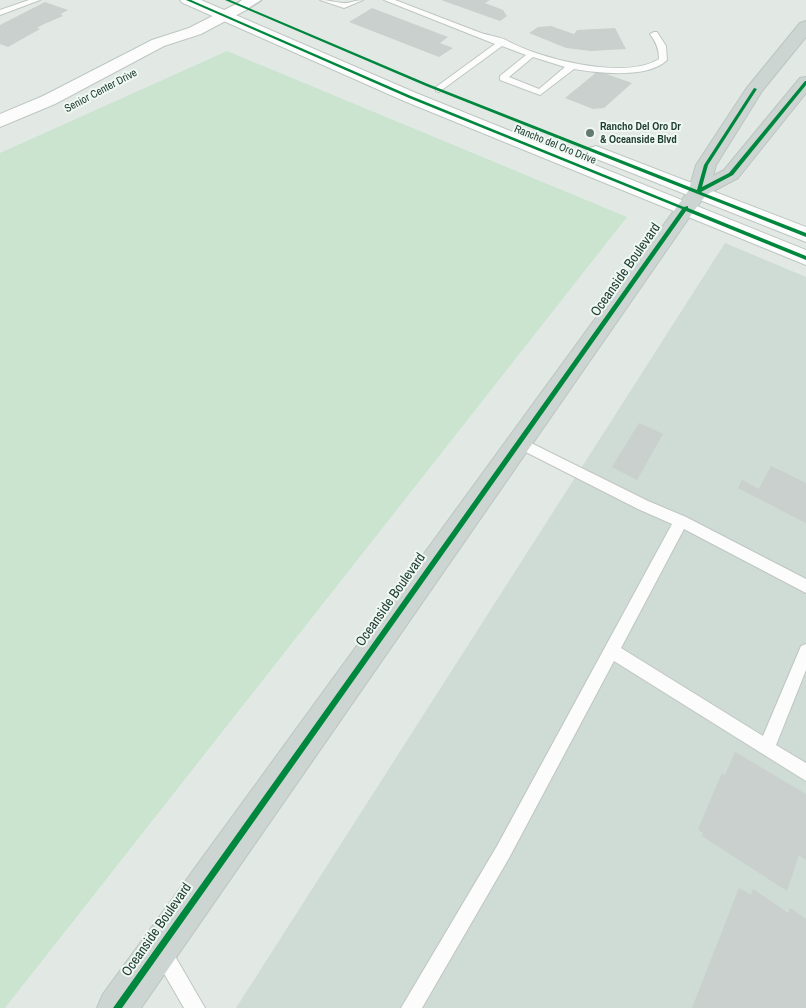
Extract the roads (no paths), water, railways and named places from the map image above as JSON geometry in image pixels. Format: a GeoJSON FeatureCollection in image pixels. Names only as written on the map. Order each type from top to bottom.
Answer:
{"type":"FeatureCollection","features":[{"type":"Feature","properties":{"kind":"main road","name":"Rancho del Oro Drive"},"geometry":{"type":"LineString","coordinates":[[188,0],[225,8],[410,97],[693,199],[806,235]]}},
{"type":"Feature","properties":{"kind":"main road","name":"Rancho del Oro Drive"},"geometry":{"type":"LineString","coordinates":[[248,3],[439,90],[693,199],[806,258]]}},
{"type":"Feature","properties":{"kind":"main road","name":"Senior Center Drive"},"geometry":{"type":"LineString","coordinates":[[38,123],[83,102],[177,48],[196,30],[225,8],[248,3]]}},
{"type":"Feature","properties":{"kind":"main road","name":"Oceanside Boulevard"},"geometry":{"type":"LineString","coordinates":[[117,1008],[693,199],[706,165],[755,89],[806,26]]}},
{"type":"Feature","properties":{"kind":"main road","name":"Senior Center Drive"},"geometry":{"type":"LineString","coordinates":[[0,121],[49,100],[158,43],[196,30]]}},
{"type":"Feature","properties":{"kind":"main road","name":"Oceanside Boulevard"},"geometry":{"type":"LineString","coordinates":[[693,199],[731,174],[806,82]]}},
{"type":"Feature","properties":{"kind":"lane"},"geometry":{"type":"LineString","coordinates":[[0,12],[36,0]]}},
{"type":"Feature","properties":{"kind":"lane"},"geometry":{"type":"LineString","coordinates":[[324,0],[344,6],[359,0]]}},
{"type":"Feature","properties":{"kind":"lane"},"geometry":{"type":"LineString","coordinates":[[388,0],[572,66],[638,70],[653,67],[663,60],[664,53],[662,45],[654,34]]}},
{"type":"Feature","properties":{"kind":"lane"},"geometry":{"type":"LineString","coordinates":[[439,90],[503,42]]}},
{"type":"Feature","properties":{"kind":"lane"},"geometry":{"type":"LineString","coordinates":[[533,53],[503,78],[540,92],[572,66]]}},
{"type":"Feature","properties":{"kind":"lane"},"geometry":{"type":"LineString","coordinates":[[519,442],[643,505],[681,521],[806,586]]}},
{"type":"Feature","properties":{"kind":"lane"},"geometry":{"type":"LineString","coordinates":[[411,1008],[503,852],[681,521]]}},
{"type":"Feature","properties":{"kind":"lane"},"geometry":{"type":"LineString","coordinates":[[611,651],[806,773]]}},
{"type":"Feature","properties":{"kind":"lane"},"geometry":{"type":"LineString","coordinates":[[766,748],[806,651]]}},
{"type":"Feature","properties":{"kind":"lane"},"geometry":{"type":"LineString","coordinates":[[159,948],[195,1008]]}},
{"type":"Feature","properties":{"kind":"place","name":"Rancho Del Oro Dr & Oceanside Blvd"},"geometry":{"type":"Point","coordinates":[590,133]}}]}
